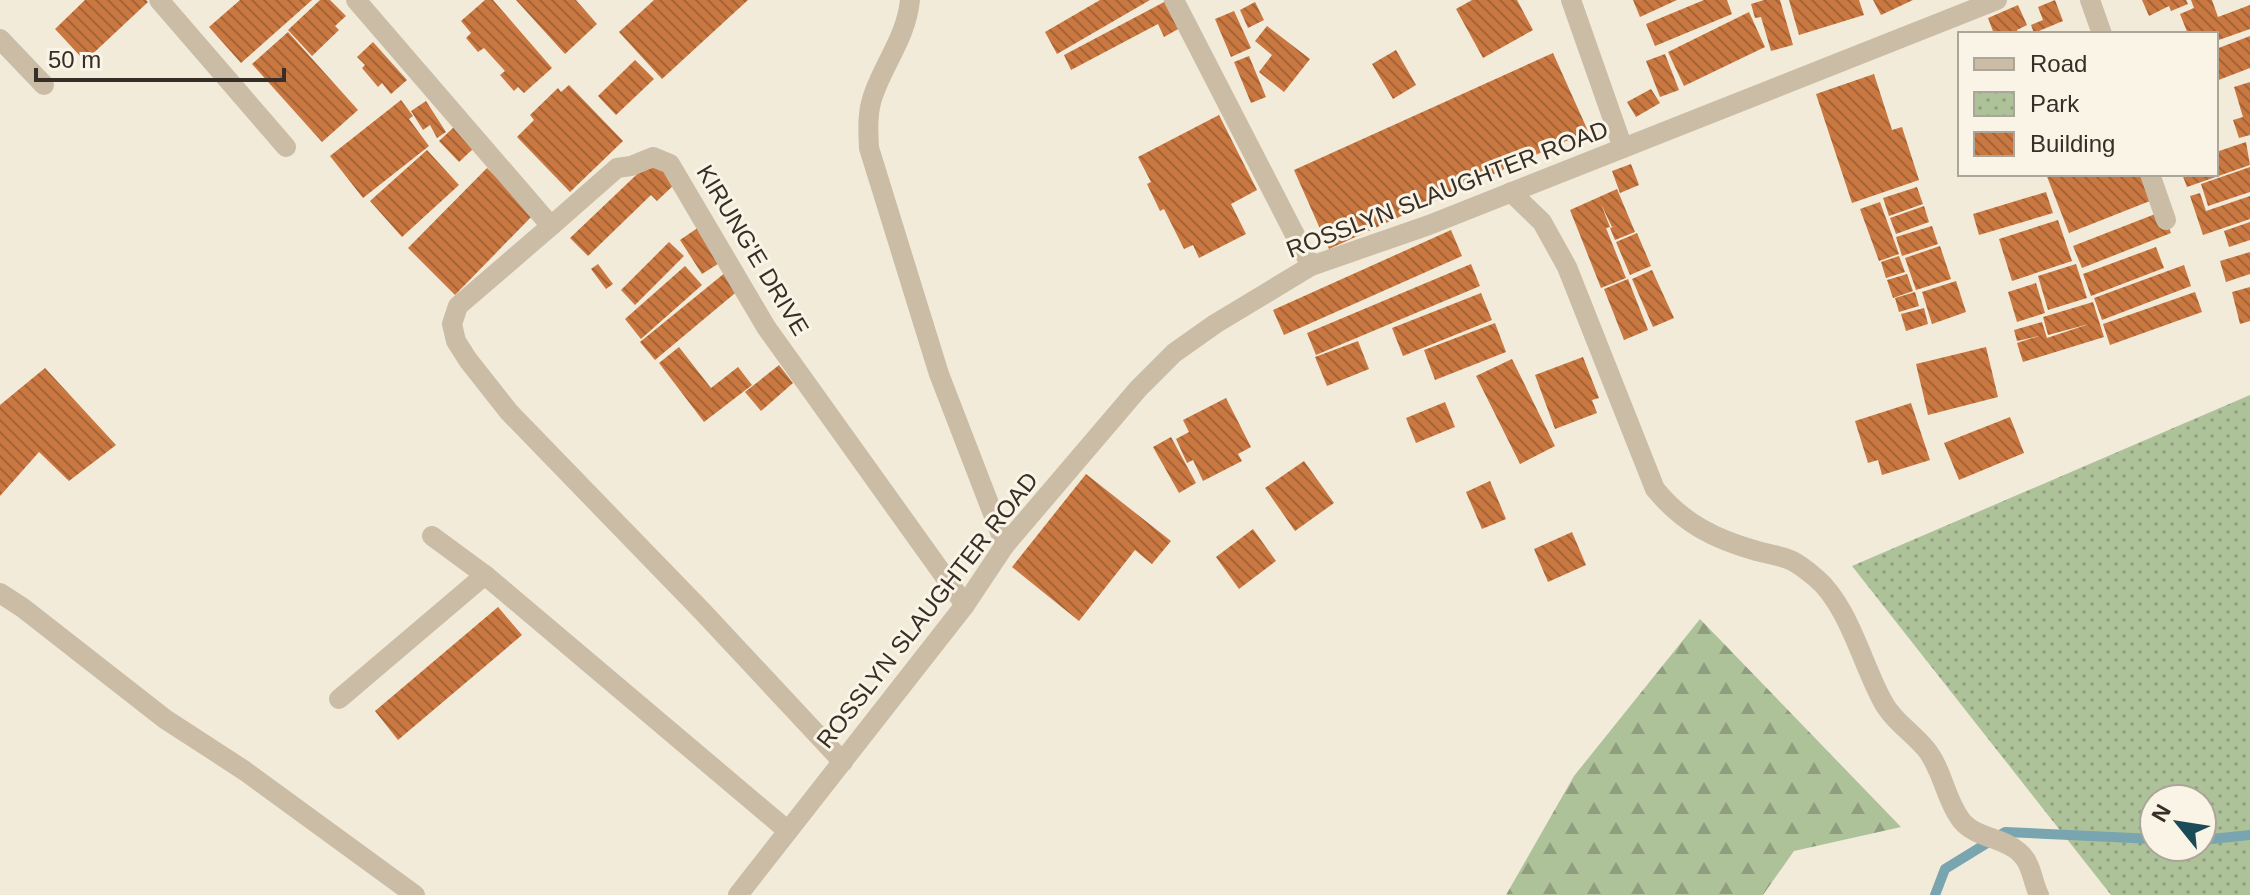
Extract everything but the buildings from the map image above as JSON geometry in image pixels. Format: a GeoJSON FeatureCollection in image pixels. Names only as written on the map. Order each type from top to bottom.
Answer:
{"type":"FeatureCollection","features":[{"type":"Feature","properties":{"kind":"street"},"geometry":{"type":"LineString","coordinates":[[159,0],[286,147]]}},
{"type":"Feature","properties":{"kind":"street"},"geometry":{"type":"LineString","coordinates":[[356,0],[551,226]]}},
{"type":"Feature","properties":{"kind":"street"},"geometry":{"type":"LineString","coordinates":[[910,0],[899,44],[874,93],[868,121],[869,148],[939,374],[1005,545]]}},
{"type":"Feature","properties":{"kind":"street"},"geometry":{"type":"LineString","coordinates":[[1174,0],[1311,266]]}},
{"type":"Feature","properties":{"kind":"street"},"geometry":{"type":"LineString","coordinates":[[1571,0],[1623,148]]}},
{"type":"Feature","properties":{"kind":"street","name":"ROSSLYN SLAUGHTER ROAD"},"geometry":{"type":"LineString","coordinates":[[738,895],[965,605],[1005,545],[1138,389],[1174,353],[1215,324],[1311,266],[1429,225],[1997,0]]}},
{"type":"Feature","properties":{"kind":"street"},"geometry":{"type":"LineString","coordinates":[[2090,0],[2101,32]]}},
{"type":"Feature","properties":{"kind":"street"},"geometry":{"type":"LineString","coordinates":[[0,39],[44,85]]}},
{"type":"Feature","properties":{"kind":"street","name":"KIRUNG'E DRIVE"},"geometry":{"type":"LineString","coordinates":[[843,762],[509,412],[456,341],[452,324],[458,306],[617,168],[653,157],[670,164],[766,327],[965,605]]}},
{"type":"Feature","properties":{"kind":"street"},"geometry":{"type":"LineString","coordinates":[[2151,176],[2166,220]]}},
{"type":"Feature","properties":{"kind":"street"},"geometry":{"type":"LineString","coordinates":[[1511,192],[1542,222],[1567,267],[1655,489],[1674,512],[1713,536],[1757,551],[1790,557],[1819,581],[1840,610],[1883,702],[1906,731],[1927,750],[1949,801],[1962,822],[1982,836],[2005,843],[2020,852],[2029,865],[2039,895]]}},
{"type":"Feature","properties":{"kind":"street"},"geometry":{"type":"LineString","coordinates":[[432,536],[485,575],[788,831]]}},
{"type":"Feature","properties":{"kind":"street"},"geometry":{"type":"LineString","coordinates":[[339,699],[485,575]]}},
{"type":"Feature","properties":{"kind":"street"},"geometry":{"type":"LineString","coordinates":[[0,593],[165,719],[245,771],[415,895]]}},
{"type":"Feature","properties":{"kind":"green space"},"geometry":{"type":"Polygon","coordinates":[[[2250,395],[2250,895],[2111,895],[1852,566],[2250,395]]]}},
{"type":"Feature","properties":{"kind":"green space"},"geometry":{"type":"Polygon","coordinates":[[[1700,619],[1901,827],[1794,851],[1763,895],[1506,895],[1574,776],[1700,619]]]}},
{"type":"Feature","properties":{"kind":"waterway"},"geometry":{"type":"LineString","coordinates":[[1935,895],[1945,869],[2005,832],[2138,838]]}},
{"type":"Feature","properties":{"kind":"waterway"},"geometry":{"type":"LineString","coordinates":[[2218,838],[2250,835]]}}]}
